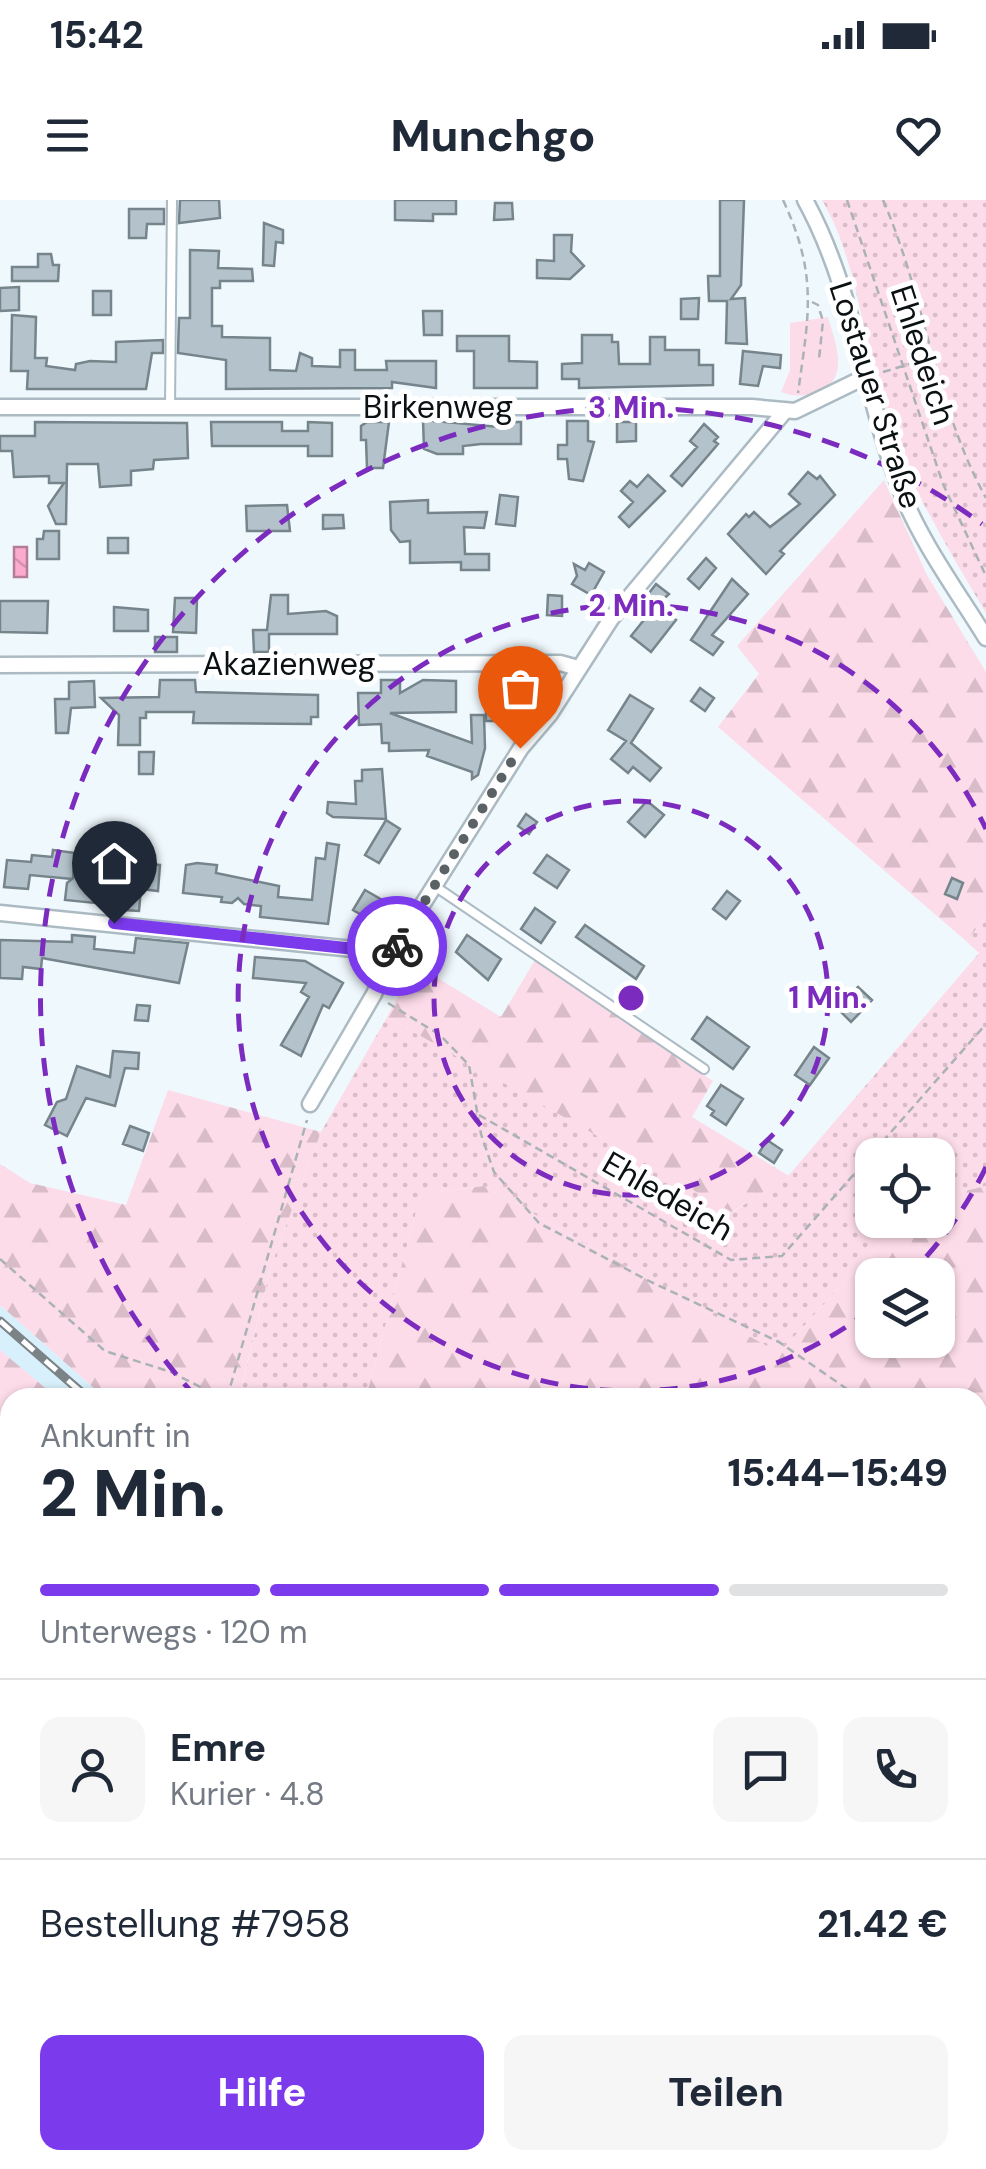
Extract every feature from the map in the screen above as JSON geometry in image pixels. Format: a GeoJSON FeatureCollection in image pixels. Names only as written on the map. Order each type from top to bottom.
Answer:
{"type":"FeatureCollection","features":[{"type":"Feature","properties":{"kind":"street","name":"Lostauer Straße"},"geometry":{"type":"LineString","coordinates":[[805,200],[829,248],[875,374],[910,510],[986,638]]}},
{"type":"Feature","properties":{"kind":"street"},"geometry":{"type":"LineString","coordinates":[[310,1104],[374,994],[392,953],[520,748],[550,714],[611,619],[790,411],[875,374]]}},
{"type":"Feature","properties":{"kind":"street","name":"Birkenweg"},"geometry":{"type":"LineString","coordinates":[[0,408],[752,407],[790,411]]}},
{"type":"Feature","properties":{"kind":"street","name":"Akazienweg"},"geometry":{"type":"LineString","coordinates":[[0,664],[560,663],[578,668]]}},
{"type":"Feature","properties":{"kind":"street"},"geometry":{"type":"LineString","coordinates":[[0,913],[392,953]]}},
{"type":"Feature","properties":{"kind":"lane"},"geometry":{"type":"LineString","coordinates":[[170,408],[172,200]]}},
{"type":"Feature","properties":{"kind":"lane"},"geometry":{"type":"LineString","coordinates":[[436,887],[704,1069]]}},
{"type":"Feature","properties":{"kind":"path"},"geometry":{"type":"LineString","coordinates":[[783,200],[810,275],[811,302],[790,411]]}},
{"type":"Feature","properties":{"kind":"path","name":"Ehledeich"},"geometry":{"type":"LineString","coordinates":[[847,200],[942,484],[986,576]]}},
{"type":"Feature","properties":{"kind":"path"},"geometry":{"type":"LineString","coordinates":[[883,200],[906,253],[934,357],[972,473],[986,498]]}},
{"type":"Feature","properties":{"kind":"path"},"geometry":{"type":"LineString","coordinates":[[811,302],[822,311],[819,359]]}},
{"type":"Feature","properties":{"kind":"path"},"geometry":{"type":"LineString","coordinates":[[875,374],[934,357]]}},
{"type":"Feature","properties":{"kind":"path"},"geometry":{"type":"LineString","coordinates":[[374,994],[440,1034],[469,1065],[494,1172],[539,1223],[651,1282],[779,1342],[846,1388]]}},
{"type":"Feature","properties":{"kind":"path","name":"Ehledeich"},"geometry":{"type":"LineString","coordinates":[[478,1114],[731,1260],[782,1256],[986,1024]]}},
{"type":"Feature","properties":{"kind":"path"},"geometry":{"type":"LineString","coordinates":[[227,1388],[310,1104]]}},
{"type":"Feature","properties":{"kind":"path"},"geometry":{"type":"LineString","coordinates":[[0,1258],[104,1352],[171,1372],[204,1388]]}},
{"type":"Feature","properties":{"kind":"shaded area"},"geometry":{"type":"Polygon","coordinates":[[[0,1305],[94,1388],[45,1388],[0,1350],[0,1305]]]}},
{"type":"Feature","properties":{"kind":"green space"},"geometry":{"type":"Polygon","coordinates":[[[822,200],[986,200],[986,613],[926,509],[901,456],[881,399],[851,272],[822,200]]]}},
{"type":"Feature","properties":{"kind":"green space"},"geometry":{"type":"Polygon","coordinates":[[[828,317],[838,359],[832,382],[808,395],[781,392],[790,370],[790,323],[828,317]]]}},
{"type":"Feature","properties":{"kind":"green space"},"geometry":{"type":"Polygon","coordinates":[[[884,480],[927,575],[986,672],[986,917],[966,941],[718,727],[759,674],[737,646],[884,480]]]}},
{"type":"Feature","properties":{"kind":"green space"},"geometry":{"type":"Polygon","coordinates":[[[986,917],[986,1186],[955,1193],[955,1138],[855,1138],[855,1238],[885,1238],[867,1258],[855,1258],[855,1271],[779,1353],[484,1186],[421,1194],[368,1388],[241,1388],[271,1266],[321,1132],[387,1017],[733,1212],[789,1175],[979,953],[966,941],[986,917]]]}},
{"type":"Feature","properties":{"kind":"green space"},"geometry":{"type":"Polygon","coordinates":[[[535,960],[713,1081],[692,1117],[789,1176],[732,1212],[387,1017],[415,964],[501,1017],[535,960]]]}},
{"type":"Feature","properties":{"kind":"green space"},"geometry":{"type":"Polygon","coordinates":[[[168,1090],[321,1132],[271,1266],[241,1388],[94,1388],[0,1305],[0,1164],[30,1183],[126,1205],[168,1090]]]}},
{"type":"Feature","properties":{"kind":"green space"},"geometry":{"type":"Polygon","coordinates":[[[484,1186],[779,1353],[855,1271],[855,1358],[955,1358],[955,1258],[867,1258],[885,1238],[955,1238],[955,1193],[986,1186],[986,1388],[368,1388],[421,1194],[484,1186]]]}},
{"type":"Feature","properties":{"kind":"green space"},"geometry":{"type":"Polygon","coordinates":[[[0,1350],[45,1388],[0,1388],[0,1350]]]}},
{"type":"Feature","properties":{"kind":"water"},"geometry":{"type":"Polygon","coordinates":[[[14,547],[27,547],[27,577],[14,577],[14,547]]]}},
{"type":"Feature","properties":{"kind":"building"},"geometry":{"type":"Polygon","coordinates":[[[180,200],[219,200],[220,218],[179,223],[180,200]]]}},
{"type":"Feature","properties":{"kind":"building"},"geometry":{"type":"Polygon","coordinates":[[[395,200],[456,200],[456,214],[433,214],[433,221],[395,220],[395,200]]]}},
{"type":"Feature","properties":{"kind":"building"},"geometry":{"type":"Polygon","coordinates":[[[720,200],[744,200],[741,285],[731,299],[745,298],[747,344],[726,343],[727,301],[709,301],[708,276],[720,276],[720,200]]]}},
{"type":"Feature","properties":{"kind":"building"},"geometry":{"type":"Polygon","coordinates":[[[495,203],[512,203],[513,219],[494,220],[495,203]]]}},
{"type":"Feature","properties":{"kind":"building"},"geometry":{"type":"Polygon","coordinates":[[[129,209],[164,209],[164,224],[147,224],[146,238],[129,238],[129,209]]]}},
{"type":"Feature","properties":{"kind":"building"},"geometry":{"type":"Polygon","coordinates":[[[264,223],[283,230],[283,243],[276,242],[274,266],[263,265],[264,223]]]}},
{"type":"Feature","properties":{"kind":"building"},"geometry":{"type":"Polygon","coordinates":[[[554,235],[572,235],[571,252],[584,266],[570,279],[537,278],[537,260],[554,261],[554,235]]]}},
{"type":"Feature","properties":{"kind":"building"},"geometry":{"type":"Polygon","coordinates":[[[190,250],[219,251],[218,268],[252,269],[253,281],[220,281],[220,288],[212,288],[212,326],[222,326],[222,337],[270,338],[270,370],[296,371],[300,353],[312,358],[312,366],[340,367],[340,350],[355,350],[355,370],[387,370],[386,361],[436,361],[436,388],[392,382],[392,388],[226,389],[226,360],[178,353],[179,318],[190,318],[190,250]]]}},
{"type":"Feature","properties":{"kind":"building"},"geometry":{"type":"Polygon","coordinates":[[[38,254],[51,254],[53,265],[59,265],[58,281],[12,281],[12,267],[38,267],[38,254]]]}},
{"type":"Feature","properties":{"kind":"building"},"geometry":{"type":"Polygon","coordinates":[[[19,287],[19,310],[0,311],[0,288],[19,287]]]}},
{"type":"Feature","properties":{"kind":"building"},"geometry":{"type":"Polygon","coordinates":[[[93,291],[111,291],[111,315],[93,315],[93,291]]]}},
{"type":"Feature","properties":{"kind":"building"},"geometry":{"type":"Polygon","coordinates":[[[699,298],[698,319],[681,319],[681,299],[699,298]]]}},
{"type":"Feature","properties":{"kind":"building"},"geometry":{"type":"Polygon","coordinates":[[[423,311],[442,311],[442,335],[424,335],[423,311]]]}},
{"type":"Feature","properties":{"kind":"building"},"geometry":{"type":"Polygon","coordinates":[[[12,315],[36,317],[35,358],[47,358],[46,366],[75,370],[76,364],[90,361],[116,362],[116,342],[163,340],[163,353],[152,353],[146,389],[27,389],[28,371],[11,371],[12,315]]]}},
{"type":"Feature","properties":{"kind":"building"},"geometry":{"type":"Polygon","coordinates":[[[582,335],[612,335],[612,342],[618,342],[619,364],[650,364],[650,337],[665,337],[665,350],[699,350],[699,365],[713,365],[713,385],[579,388],[579,379],[562,379],[562,364],[582,363],[582,335]]]}},
{"type":"Feature","properties":{"kind":"building"},"geometry":{"type":"Polygon","coordinates":[[[457,336],[509,336],[509,361],[537,362],[537,388],[474,388],[474,351],[457,351],[457,336]]]}},
{"type":"Feature","properties":{"kind":"building"},"geometry":{"type":"Polygon","coordinates":[[[743,351],[781,355],[780,368],[763,366],[758,386],[740,384],[743,351]]]}},
{"type":"Feature","properties":{"kind":"building"},"geometry":{"type":"Polygon","coordinates":[[[423,420],[499,427],[499,422],[521,422],[521,444],[463,446],[463,454],[437,454],[424,449],[423,420]]]}},
{"type":"Feature","properties":{"kind":"building"},"geometry":{"type":"Polygon","coordinates":[[[567,421],[588,421],[588,441],[594,442],[583,481],[569,479],[567,459],[558,459],[558,445],[567,445],[567,421]]]}},
{"type":"Feature","properties":{"kind":"building"},"geometry":{"type":"Polygon","coordinates":[[[35,422],[187,423],[188,458],[154,460],[153,469],[131,471],[131,485],[100,487],[98,464],[67,464],[66,524],[56,524],[48,506],[64,483],[49,483],[49,476],[14,477],[12,451],[0,451],[0,436],[35,436],[35,422]]]}},
{"type":"Feature","properties":{"kind":"building"},"geometry":{"type":"Polygon","coordinates":[[[211,422],[282,422],[282,431],[308,431],[308,422],[332,423],[332,456],[308,456],[308,446],[212,446],[211,422]]]}},
{"type":"Feature","properties":{"kind":"building"},"geometry":{"type":"Polygon","coordinates":[[[367,422],[389,422],[383,468],[367,468],[361,426],[367,422]]]}},
{"type":"Feature","properties":{"kind":"building"},"geometry":{"type":"Polygon","coordinates":[[[617,422],[636,422],[636,441],[617,442],[617,422]]]}},
{"type":"Feature","properties":{"kind":"building"},"geometry":{"type":"Polygon","coordinates":[[[704,424],[718,437],[714,441],[718,444],[682,486],[671,476],[697,447],[690,441],[704,424]]]}},
{"type":"Feature","properties":{"kind":"building"},"geometry":{"type":"Polygon","coordinates":[[[808,472],[817,479],[820,476],[835,495],[780,551],[784,554],[766,574],[728,534],[746,514],[749,517],[754,512],[770,527],[800,504],[789,494],[808,472]]]}},
{"type":"Feature","properties":{"kind":"building"},"geometry":{"type":"Polygon","coordinates":[[[648,475],[665,491],[629,527],[619,517],[633,502],[621,491],[630,481],[637,487],[648,475]]]}},
{"type":"Feature","properties":{"kind":"building"},"geometry":{"type":"Polygon","coordinates":[[[500,495],[518,497],[515,526],[496,524],[500,495]]]}},
{"type":"Feature","properties":{"kind":"building"},"geometry":{"type":"Polygon","coordinates":[[[428,500],[428,513],[487,512],[484,528],[464,527],[465,554],[489,554],[489,570],[461,570],[461,562],[410,563],[410,541],[400,542],[391,530],[390,502],[428,500]]]}},
{"type":"Feature","properties":{"kind":"building"},"geometry":{"type":"Polygon","coordinates":[[[287,505],[290,531],[247,531],[246,506],[287,505]]]}},
{"type":"Feature","properties":{"kind":"building"},"geometry":{"type":"Polygon","coordinates":[[[323,515],[343,515],[344,528],[323,529],[323,515]]]}},
{"type":"Feature","properties":{"kind":"building"},"geometry":{"type":"Polygon","coordinates":[[[44,531],[59,531],[59,559],[37,559],[37,539],[43,539],[44,531]]]}},
{"type":"Feature","properties":{"kind":"building"},"geometry":{"type":"Polygon","coordinates":[[[108,538],[128,538],[128,553],[108,553],[108,538]]]}},
{"type":"Feature","properties":{"kind":"building"},"geometry":{"type":"Polygon","coordinates":[[[706,558],[716,568],[699,589],[688,579],[706,558]]]}},
{"type":"Feature","properties":{"kind":"building"},"geometry":{"type":"Polygon","coordinates":[[[589,563],[604,572],[591,595],[572,584],[577,576],[574,564],[585,570],[589,563]]]}},
{"type":"Feature","properties":{"kind":"building"},"geometry":{"type":"Polygon","coordinates":[[[732,579],[748,594],[712,635],[723,642],[713,655],[691,640],[732,579]]]}},
{"type":"Feature","properties":{"kind":"building"},"geometry":{"type":"Polygon","coordinates":[[[656,584],[669,594],[657,605],[676,620],[651,652],[631,636],[656,605],[646,597],[656,584]]]}},
{"type":"Feature","properties":{"kind":"building"},"geometry":{"type":"Polygon","coordinates":[[[271,595],[288,595],[288,614],[326,611],[337,616],[337,634],[269,634],[269,652],[254,652],[253,630],[267,630],[271,595]]]}},
{"type":"Feature","properties":{"kind":"building"},"geometry":{"type":"Polygon","coordinates":[[[548,595],[562,596],[562,616],[547,615],[548,595]]]}},
{"type":"Feature","properties":{"kind":"building"},"geometry":{"type":"Polygon","coordinates":[[[175,598],[197,598],[196,633],[173,632],[175,598]]]}},
{"type":"Feature","properties":{"kind":"building"},"geometry":{"type":"Polygon","coordinates":[[[0,601],[48,601],[47,633],[0,632],[0,601]]]}},
{"type":"Feature","properties":{"kind":"building"},"geometry":{"type":"Polygon","coordinates":[[[114,607],[148,610],[148,631],[114,631],[114,607]]]}},
{"type":"Feature","properties":{"kind":"building"},"geometry":{"type":"Polygon","coordinates":[[[155,637],[177,637],[177,652],[155,652],[155,637]]]}},
{"type":"Feature","properties":{"kind":"building"},"geometry":{"type":"Polygon","coordinates":[[[160,680],[195,680],[196,692],[318,695],[318,717],[311,717],[311,724],[193,723],[194,712],[146,712],[146,718],[140,718],[140,745],[118,745],[119,715],[101,698],[159,697],[160,680]]]}},
{"type":"Feature","properties":{"kind":"building"},"geometry":{"type":"Polygon","coordinates":[[[381,680],[400,680],[400,693],[423,680],[456,681],[456,712],[390,713],[472,743],[471,715],[484,715],[485,748],[478,775],[472,779],[472,772],[427,756],[429,750],[389,751],[389,743],[382,743],[381,724],[359,725],[358,693],[381,693],[381,680]]]}},
{"type":"Feature","properties":{"kind":"building"},"geometry":{"type":"Polygon","coordinates":[[[94,681],[95,707],[71,708],[68,733],[56,733],[55,699],[69,699],[69,682],[94,681]]]}},
{"type":"Feature","properties":{"kind":"building"},"geometry":{"type":"Polygon","coordinates":[[[493,684],[517,684],[517,721],[486,721],[486,704],[493,704],[493,684]]]}},
{"type":"Feature","properties":{"kind":"building"},"geometry":{"type":"Polygon","coordinates":[[[700,688],[714,698],[705,711],[691,701],[700,688]]]}},
{"type":"Feature","properties":{"kind":"building"},"geometry":{"type":"Polygon","coordinates":[[[630,695],[653,709],[631,743],[661,768],[650,781],[633,767],[628,773],[611,759],[626,741],[608,730],[630,695]]]}},
{"type":"Feature","properties":{"kind":"building"},"geometry":{"type":"Polygon","coordinates":[[[139,752],[154,752],[153,774],[139,774],[139,752]]]}},
{"type":"Feature","properties":{"kind":"building"},"geometry":{"type":"Polygon","coordinates":[[[382,769],[386,819],[333,817],[327,813],[328,802],[356,804],[355,781],[362,781],[362,770],[382,769]]]}},
{"type":"Feature","properties":{"kind":"building"},"geometry":{"type":"Polygon","coordinates":[[[647,801],[664,815],[645,837],[628,822],[647,801]]]}},
{"type":"Feature","properties":{"kind":"building"},"geometry":{"type":"Polygon","coordinates":[[[526,814],[537,822],[529,834],[518,826],[526,814]]]}},
{"type":"Feature","properties":{"kind":"building"},"geometry":{"type":"Polygon","coordinates":[[[386,820],[400,829],[379,863],[365,855],[386,820]]]}},
{"type":"Feature","properties":{"kind":"building"},"geometry":{"type":"Polygon","coordinates":[[[327,843],[339,845],[328,924],[260,917],[261,906],[244,904],[238,898],[232,903],[221,902],[222,897],[183,893],[186,865],[197,863],[217,865],[216,873],[279,886],[278,897],[312,900],[316,858],[325,859],[327,843]]]}},
{"type":"Feature","properties":{"kind":"building"},"geometry":{"type":"Polygon","coordinates":[[[53,850],[75,853],[73,878],[103,852],[120,862],[160,865],[158,891],[141,889],[139,911],[124,910],[126,885],[97,882],[95,903],[65,900],[67,883],[72,879],[30,875],[28,889],[4,887],[7,860],[31,862],[32,855],[52,857],[53,850]]]}},
{"type":"Feature","properties":{"kind":"building"},"geometry":{"type":"Polygon","coordinates":[[[547,855],[569,870],[557,888],[534,873],[547,855]]]}},
{"type":"Feature","properties":{"kind":"building"},"geometry":{"type":"Polygon","coordinates":[[[952,878],[963,883],[957,899],[945,894],[952,878]]]}},
{"type":"Feature","properties":{"kind":"building"},"geometry":{"type":"Polygon","coordinates":[[[365,890],[396,908],[384,928],[353,910],[365,890]]]}},
{"type":"Feature","properties":{"kind":"building"},"geometry":{"type":"Polygon","coordinates":[[[727,891],[740,901],[726,919],[713,909],[727,891]]]}},
{"type":"Feature","properties":{"kind":"building"},"geometry":{"type":"Polygon","coordinates":[[[535,908],[555,922],[541,943],[521,929],[535,908]]]}},
{"type":"Feature","properties":{"kind":"building"},"geometry":{"type":"Polygon","coordinates":[[[585,925],[644,966],[636,979],[576,937],[585,925]]]}},
{"type":"Feature","properties":{"kind":"building"},"geometry":{"type":"Polygon","coordinates":[[[72,935],[95,937],[94,949],[134,953],[136,938],[188,943],[179,983],[42,958],[41,969],[23,967],[22,979],[0,978],[0,940],[72,942],[72,935]]]}},
{"type":"Feature","properties":{"kind":"building"},"geometry":{"type":"Polygon","coordinates":[[[467,935],[501,959],[488,980],[456,952],[467,935]]]}},
{"type":"Feature","properties":{"kind":"building"},"geometry":{"type":"Polygon","coordinates":[[[255,957],[305,961],[343,983],[329,1008],[323,1005],[301,1056],[281,1045],[309,997],[301,992],[306,983],[253,978],[255,957]]]}},
{"type":"Feature","properties":{"kind":"building"},"geometry":{"type":"Polygon","coordinates":[[[858,987],[872,1000],[851,1022],[837,1008],[858,987]]]}},
{"type":"Feature","properties":{"kind":"building"},"geometry":{"type":"Polygon","coordinates":[[[137,1005],[150,1006],[148,1021],[135,1020],[137,1005]]]}},
{"type":"Feature","properties":{"kind":"building"},"geometry":{"type":"Polygon","coordinates":[[[707,1017],[749,1047],[733,1069],[692,1039],[707,1017]]]}},
{"type":"Feature","properties":{"kind":"building"},"geometry":{"type":"Polygon","coordinates":[[[814,1047],[829,1058],[810,1085],[795,1075],[814,1047]]]}},
{"type":"Feature","properties":{"kind":"building"},"geometry":{"type":"Polygon","coordinates":[[[113,1051],[139,1053],[138,1069],[125,1068],[115,1106],[86,1098],[67,1136],[45,1125],[57,1102],[66,1099],[77,1066],[110,1077],[113,1051]]]}},
{"type":"Feature","properties":{"kind":"building"},"geometry":{"type":"Polygon","coordinates":[[[721,1085],[743,1099],[726,1125],[711,1115],[714,1111],[707,1106],[721,1085]]]}},
{"type":"Feature","properties":{"kind":"building"},"geometry":{"type":"Polygon","coordinates":[[[130,1126],[149,1133],[143,1151],[123,1144],[130,1126]]]}},
{"type":"Feature","properties":{"kind":"building"},"geometry":{"type":"Polygon","coordinates":[[[767,1140],[782,1150],[774,1163],[759,1153],[767,1140]]]}},
{"type":"Feature","properties":{"kind":"railway"},"geometry":{"type":"LineString","coordinates":[[0,1321],[77,1388]]}},
{"type":"Feature","properties":{"kind":"way so far"},"geometry":{"type":"LineString","coordinates":[[397,946],[459,852],[520,748]]}},
{"type":"Feature","properties":{"kind":"route"},"geometry":{"type":"LineString","coordinates":[[114,923],[392,953],[397,946]]}}]}
